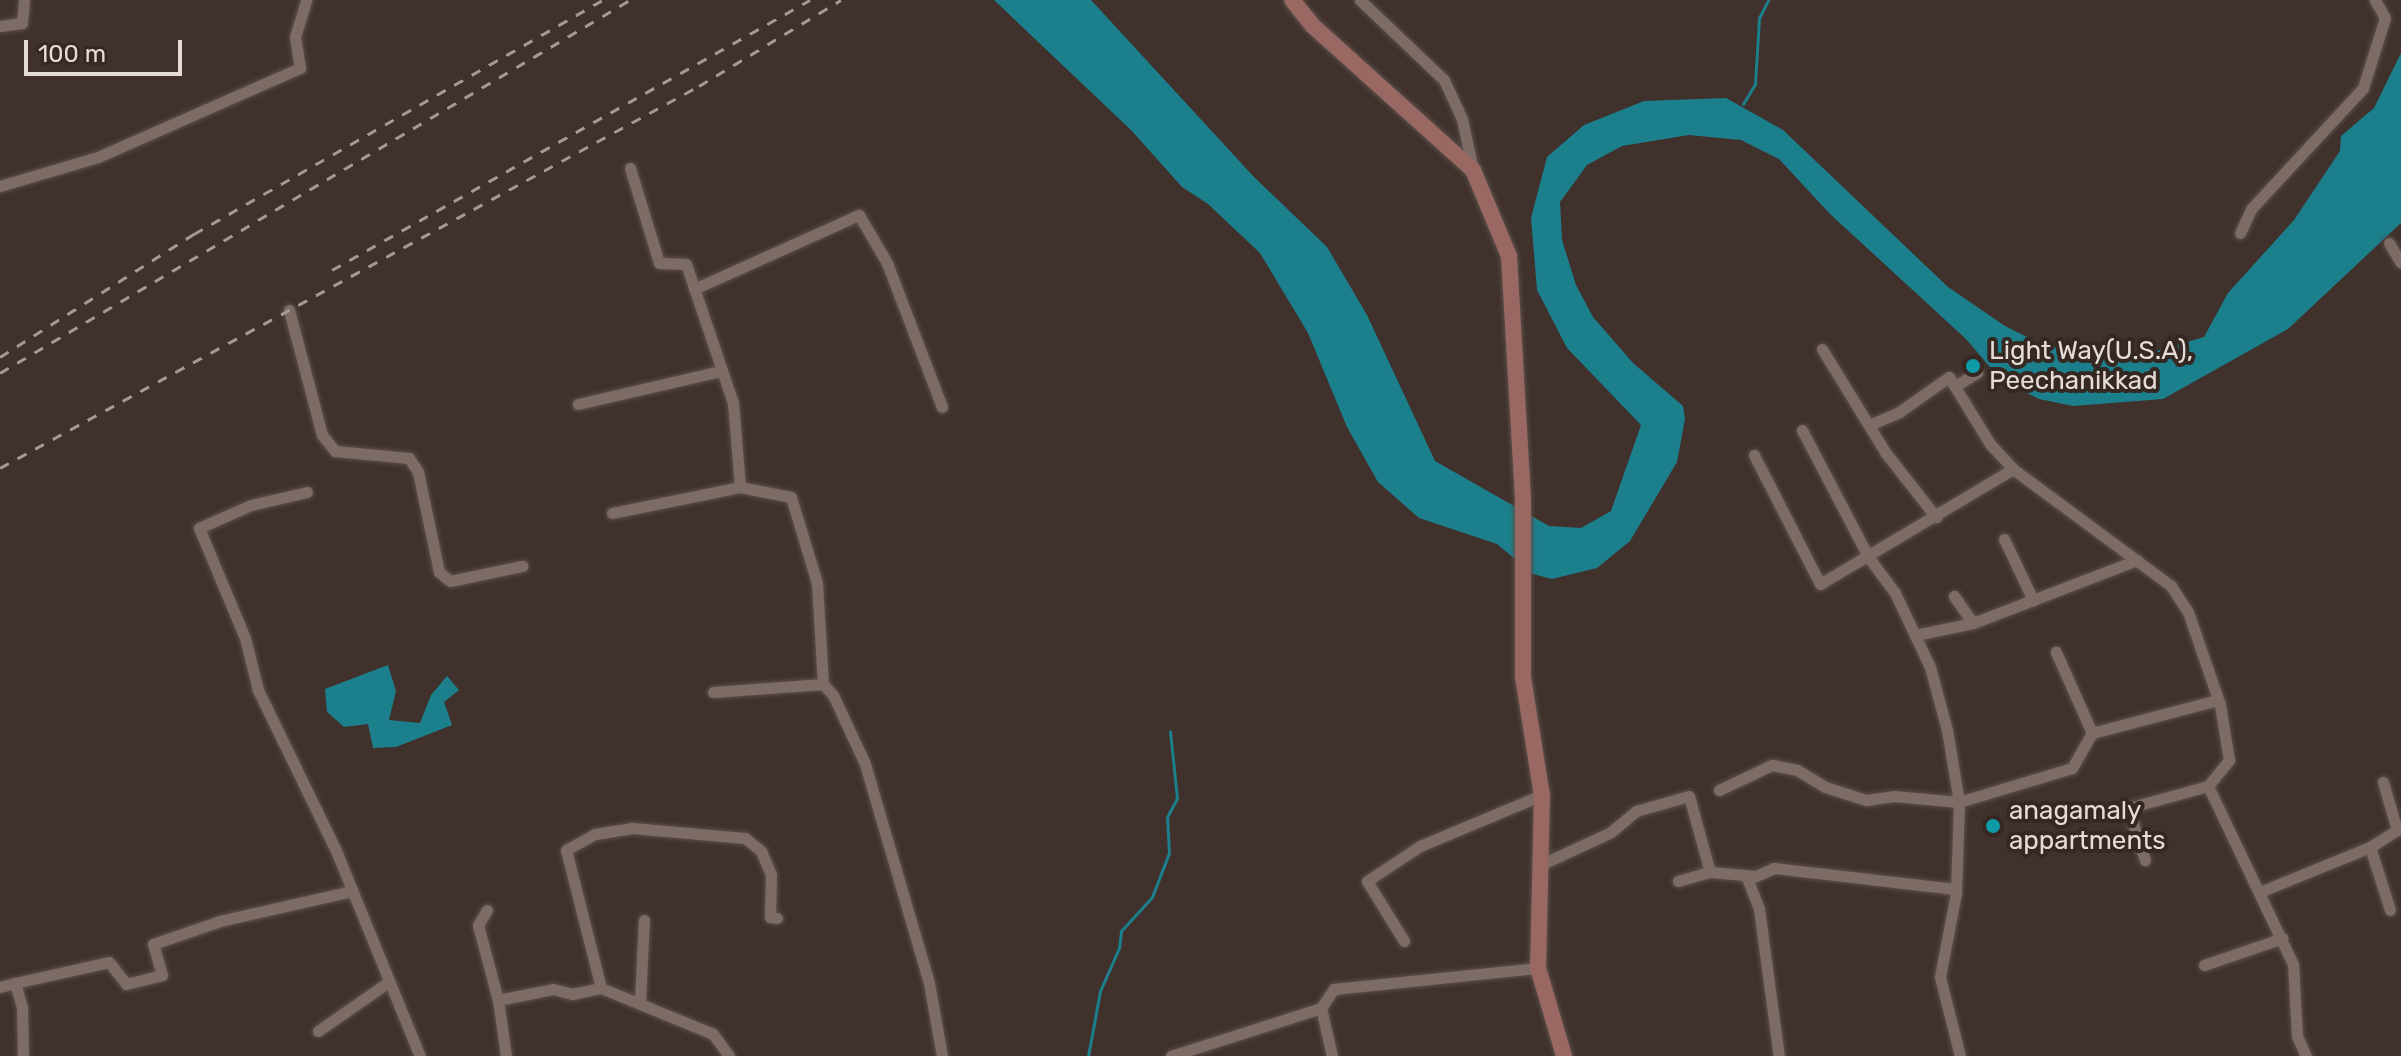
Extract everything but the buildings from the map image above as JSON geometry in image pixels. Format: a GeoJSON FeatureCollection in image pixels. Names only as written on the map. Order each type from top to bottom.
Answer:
{"type":"FeatureCollection","features":[{"type":"Feature","properties":{"kind":"main road"},"geometry":{"type":"LineString","coordinates":[[1292,0],[1313,26],[1473,170],[1509,256],[1513,280],[1523,500],[1526,705],[1542,795],[1538,968],[1564,1056]]}},
{"type":"Feature","properties":{"kind":"street"},"geometry":{"type":"LineString","coordinates":[[0,26],[22,23],[24,0]]}},
{"type":"Feature","properties":{"kind":"street"},"geometry":{"type":"LineString","coordinates":[[0,186],[98,157],[300,68],[295,37],[306,0]]}},
{"type":"Feature","properties":{"kind":"street"},"geometry":{"type":"LineString","coordinates":[[1360,0],[1444,80],[1462,119],[1473,170]]}},
{"type":"Feature","properties":{"kind":"street"},"geometry":{"type":"LineString","coordinates":[[2240,233],[2251,209],[2363,88],[2385,18],[2375,0]]}},
{"type":"Feature","properties":{"kind":"street"},"geometry":{"type":"LineString","coordinates":[[630,168],[659,263],[686,264],[733,403],[740,487]]}},
{"type":"Feature","properties":{"kind":"street"},"geometry":{"type":"LineString","coordinates":[[694,289],[859,215],[887,263],[942,407]]}},
{"type":"Feature","properties":{"kind":"street"},"geometry":{"type":"LineString","coordinates":[[2389,243],[2401,263]]}},
{"type":"Feature","properties":{"kind":"street"},"geometry":{"type":"LineString","coordinates":[[289,310],[322,435],[335,451],[409,458],[418,472],[439,572],[450,581],[522,566]]}},
{"type":"Feature","properties":{"kind":"street"},"geometry":{"type":"LineString","coordinates":[[1822,349],[1869,425],[1936,517]]}},
{"type":"Feature","properties":{"kind":"street"},"geometry":{"type":"LineString","coordinates":[[578,404],[721,371]]}},
{"type":"Feature","properties":{"kind":"street"},"geometry":{"type":"LineString","coordinates":[[1955,386],[1977,373]]}},
{"type":"Feature","properties":{"kind":"street"},"geometry":{"type":"LineString","coordinates":[[1869,425],[1899,412],[1949,377],[1990,444],[2013,469],[2171,586],[2188,612],[2218,700],[2229,760],[2208,786],[2128,808],[2145,860]]}},
{"type":"Feature","properties":{"kind":"street"},"geometry":{"type":"LineString","coordinates":[[1802,430],[1869,558],[1895,593],[1930,667],[1947,730],[1959,802],[1956,889],[1940,977],[1960,1056]]}},
{"type":"Feature","properties":{"kind":"street"},"geometry":{"type":"LineString","coordinates":[[1754,455],[1817,583],[1869,558],[2013,469]]}},
{"type":"Feature","properties":{"kind":"street"},"geometry":{"type":"LineString","coordinates":[[612,513],[740,487],[791,497],[817,583],[823,684],[850,730],[874,794],[929,983],[942,1056]]}},
{"type":"Feature","properties":{"kind":"street"},"geometry":{"type":"LineString","coordinates":[[307,492],[251,505],[199,528],[245,638],[258,690],[352,891],[387,983],[420,1056]]}},
{"type":"Feature","properties":{"kind":"street"},"geometry":{"type":"LineString","coordinates":[[2004,539],[2033,600]]}},
{"type":"Feature","properties":{"kind":"street"},"geometry":{"type":"LineString","coordinates":[[1915,635],[1973,623],[2137,560]]}},
{"type":"Feature","properties":{"kind":"street"},"geometry":{"type":"LineString","coordinates":[[1954,596],[1973,623]]}},
{"type":"Feature","properties":{"kind":"street"},"geometry":{"type":"LineString","coordinates":[[2056,652],[2092,733]]}},
{"type":"Feature","properties":{"kind":"street"},"geometry":{"type":"LineString","coordinates":[[713,692],[823,684]]}},
{"type":"Feature","properties":{"kind":"street"},"geometry":{"type":"LineString","coordinates":[[1719,790],[1772,765],[1866,800],[1894,796],[1959,802],[2072,768],[2092,733],[2218,700]]}},
{"type":"Feature","properties":{"kind":"street"},"geometry":{"type":"LineString","coordinates":[[2262,891],[2370,847],[2399,829],[2383,782]]}},
{"type":"Feature","properties":{"kind":"street"},"geometry":{"type":"LineString","coordinates":[[2208,786],[2262,891],[2293,964],[2297,1036],[2306,1056]]}},
{"type":"Feature","properties":{"kind":"street"},"geometry":{"type":"LineString","coordinates":[[1404,941],[1367,881],[1420,846],[1542,795]]}},
{"type":"Feature","properties":{"kind":"street"},"geometry":{"type":"LineString","coordinates":[[1540,865],[1611,832],[1636,811],[1689,796],[1710,872]]}},
{"type":"Feature","properties":{"kind":"street"},"geometry":{"type":"LineString","coordinates":[[601,988],[566,850],[595,834],[632,828],[745,838],[761,851],[771,875],[770,917],[777,918]]}},
{"type":"Feature","properties":{"kind":"street"},"geometry":{"type":"LineString","coordinates":[[2370,847],[2390,910]]}},
{"type":"Feature","properties":{"kind":"street"},"geometry":{"type":"LineString","coordinates":[[1678,881],[1710,872],[1746,875],[1774,868],[1956,889]]}},
{"type":"Feature","properties":{"kind":"street"},"geometry":{"type":"LineString","coordinates":[[1746,875],[1759,909],[1779,1056]]}},
{"type":"Feature","properties":{"kind":"street"},"geometry":{"type":"LineString","coordinates":[[0,987],[109,962],[126,984],[162,975],[153,944],[220,921],[352,891]]}},
{"type":"Feature","properties":{"kind":"street"},"geometry":{"type":"LineString","coordinates":[[487,910],[478,925],[498,1000],[506,1056]]}},
{"type":"Feature","properties":{"kind":"street"},"geometry":{"type":"LineString","coordinates":[[640,1001],[644,920]]}},
{"type":"Feature","properties":{"kind":"street"},"geometry":{"type":"LineString","coordinates":[[2204,965],[2283,938]]}},
{"type":"Feature","properties":{"kind":"street"},"geometry":{"type":"LineString","coordinates":[[1171,1056],[1195,1052],[1321,1008],[1334,989],[1538,968]]}},
{"type":"Feature","properties":{"kind":"street"},"geometry":{"type":"LineString","coordinates":[[15,983],[22,1007],[23,1056]]}},
{"type":"Feature","properties":{"kind":"street"},"geometry":{"type":"LineString","coordinates":[[318,1031],[387,983]]}},
{"type":"Feature","properties":{"kind":"street"},"geometry":{"type":"LineString","coordinates":[[498,1000],[553,989],[572,994],[601,988],[640,1001],[713,1034],[729,1056]]}},
{"type":"Feature","properties":{"kind":"street"},"geometry":{"type":"LineString","coordinates":[[1321,1008],[1332,1056]]}},
{"type":"Feature","properties":{"kind":"water"},"geometry":{"type":"Polygon","coordinates":[[[994,0],[1091,0],[1254,177],[1327,247],[1367,315],[1435,461],[1549,526],[1581,528],[1611,511],[1641,425],[1567,348],[1537,290],[1531,218],[1547,157],[1584,125],[1644,101],[1726,98],[1783,130],[1948,287],[2005,326],[2043,345],[2130,359],[2204,337],[2228,293],[2294,220],[2340,151],[2341,136],[2374,108],[2401,53],[2401,223],[2288,329],[2163,399],[2073,406],[2039,399],[2002,381],[1966,339],[1830,214],[1779,159],[1741,140],[1689,135],[1622,146],[1587,165],[1560,202],[1562,240],[1576,285],[1593,317],[1633,363],[1683,406],[1685,419],[1677,462],[1630,541],[1597,568],[1552,579],[1533,574],[1497,544],[1419,518],[1378,482],[1347,427],[1308,333],[1260,253],[1208,204],[1182,187],[1132,131],[994,0]]]}},
{"type":"Feature","properties":{"kind":"water"},"geometry":{"type":"Polygon","coordinates":[[[388,665],[396,691],[389,720],[420,723],[431,695],[447,676],[459,690],[444,702],[452,725],[396,747],[373,748],[368,724],[344,727],[327,712],[325,689],[388,665]]]}},
{"type":"Feature","properties":{"kind":"waterway"},"geometry":{"type":"LineString","coordinates":[[1743,104],[1755,84],[1759,18],[1768,0]]}},
{"type":"Feature","properties":{"kind":"waterway"},"geometry":{"type":"LineString","coordinates":[[1088,1056],[1100,991],[1119,948],[1121,931],[1152,897],[1169,853],[1167,817],[1177,798],[1170,731]]}},
{"type":"Feature","properties":{"kind":"railway"},"geometry":{"type":"LineString","coordinates":[[0,357],[194,234],[602,0]]}},
{"type":"Feature","properties":{"kind":"railway"},"geometry":{"type":"LineString","coordinates":[[0,373],[630,0]]}},
{"type":"Feature","properties":{"kind":"railway"},"geometry":{"type":"LineString","coordinates":[[332,270],[810,0]]}},
{"type":"Feature","properties":{"kind":"railway"},"geometry":{"type":"LineString","coordinates":[[0,468],[699,86],[841,0]]}},
{"type":"Feature","properties":{"kind":"place","name":"Light Way(U.S.A), Peechanikkad"},"geometry":{"type":"Point","coordinates":[1973,366]}},
{"type":"Feature","properties":{"kind":"place","name":"anagamaly appartments"},"geometry":{"type":"Point","coordinates":[1993,826]}}]}
